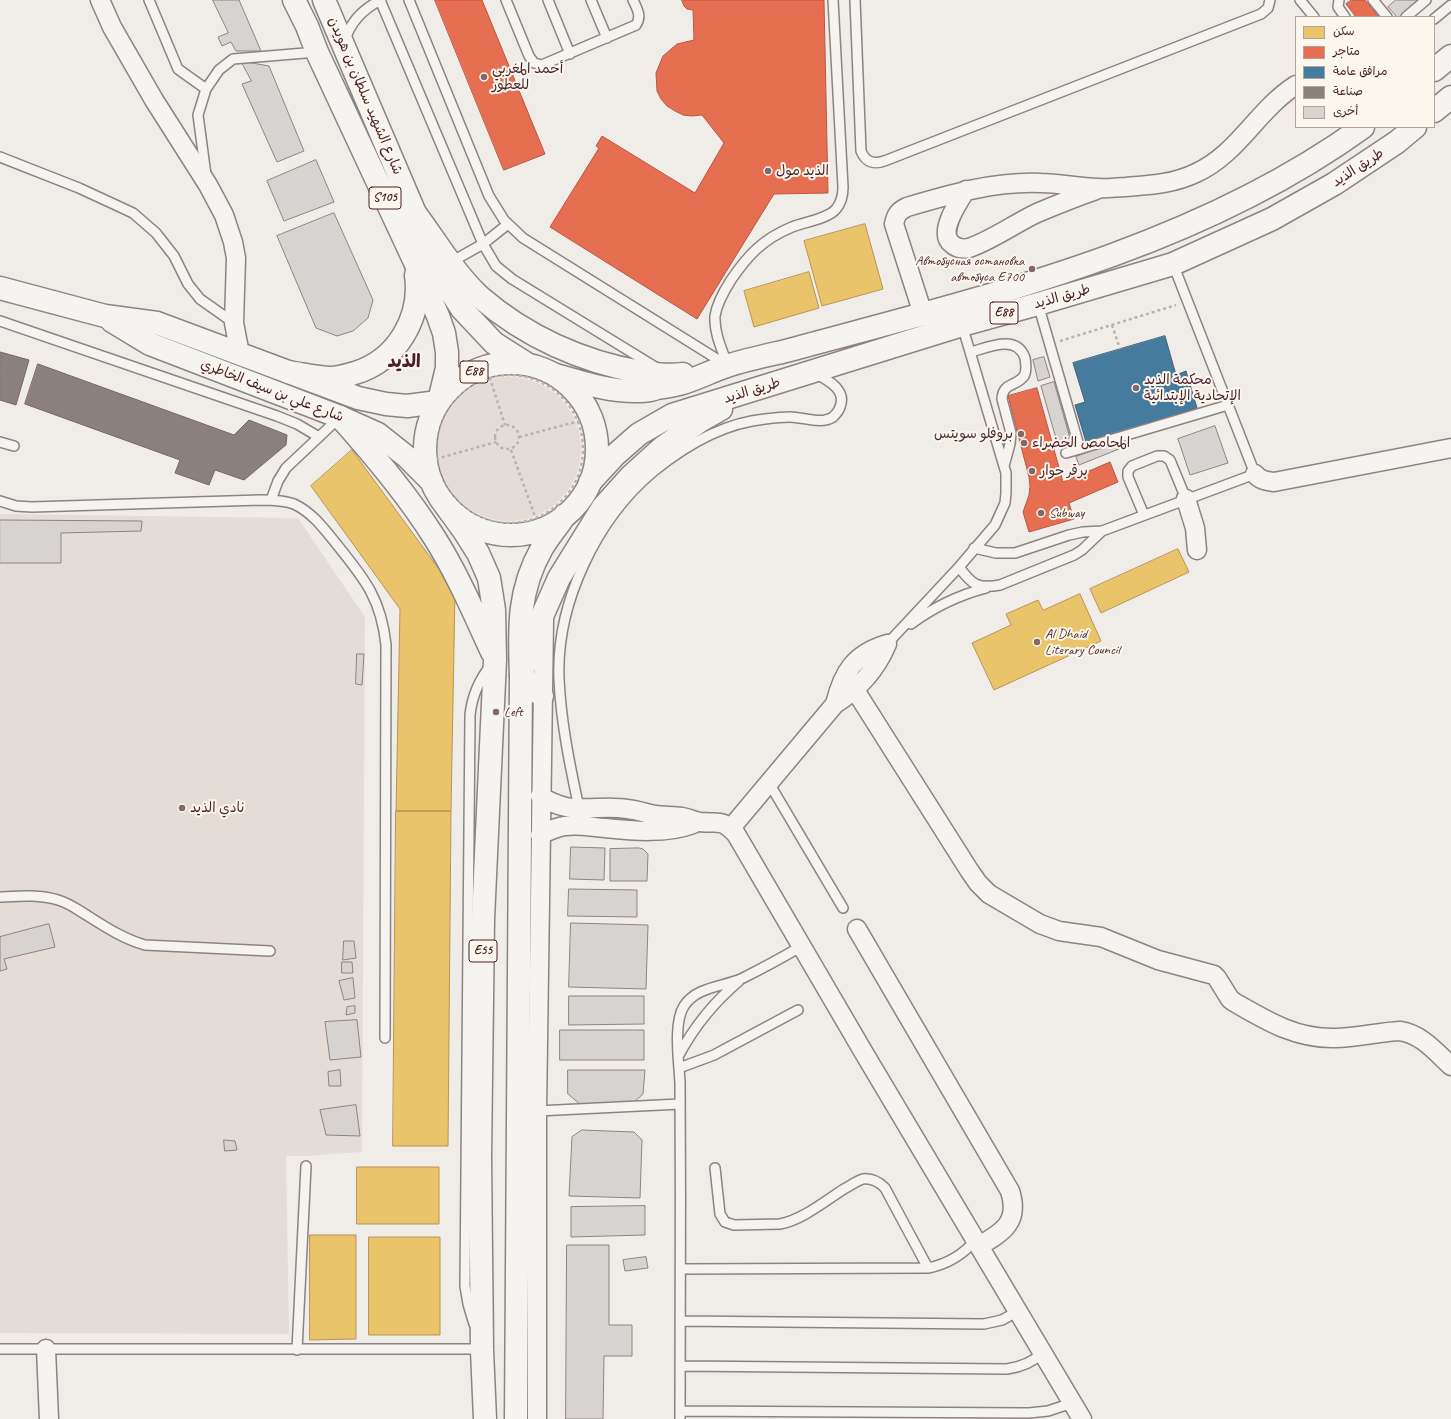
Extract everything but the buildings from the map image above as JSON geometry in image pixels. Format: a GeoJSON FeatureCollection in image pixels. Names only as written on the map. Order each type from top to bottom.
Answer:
{"type":"FeatureCollection","features":[{"type":"Feature","properties":{"kind":"main road","name":"شارع الشهيد سلطان بن هويدن"},"geometry":{"type":"LineString","coordinates":[[294,0],[414,260],[438,316],[444,333],[447,352],[447,368],[438,402]]}},
{"type":"Feature","properties":{"kind":"main road","name":"شارع الشهيد سلطان بن هويدن"},"geometry":{"type":"LineString","coordinates":[[327,3],[444,281],[462,309],[494,342],[527,364]]}},
{"type":"Feature","properties":{"kind":"main road"},"geometry":{"type":"LineString","coordinates":[[1435,69],[1451,56]]}},
{"type":"Feature","properties":{"kind":"main road"},"geometry":{"type":"LineString","coordinates":[[1435,110],[1451,97]]}},
{"type":"Feature","properties":{"kind":"main road","name":"طريق الذيد"},"geometry":{"type":"LineString","coordinates":[[556,375],[591,386],[614,390],[642,392],[680,384],[728,366],[923,314],[1050,276],[1141,244],[1205,218],[1260,192],[1322,155],[1362,128]]}},
{"type":"Feature","properties":{"kind":"main road","name":"طريق الذيد"},"geometry":{"type":"LineString","coordinates":[[590,482],[615,455],[639,434],[672,415],[962,325],[1173,264],[1272,218],[1334,184],[1397,142],[1414,128]]}},
{"type":"Feature","properties":{"kind":"main road"},"geometry":{"type":"LineString","coordinates":[[415,213],[463,279],[480,296],[506,317],[540,339],[583,358],[624,369],[655,374],[681,375],[728,366]]}},
{"type":"Feature","properties":{"kind":"main road"},"geometry":{"type":"LineString","coordinates":[[288,372],[332,378],[347,376],[380,362],[389,354],[400,342],[408,328],[416,304],[418,286],[414,260]]}},
{"type":"Feature","properties":{"kind":"main road","name":"شارع علي بن سيف الخاطري"},"geometry":{"type":"LineString","coordinates":[[0,288],[105,316],[157,323],[358,398],[386,404],[407,406],[438,402]]}},
{"type":"Feature","properties":{"kind":"main road","name":"شارع علي بن سيف الخاطري"},"geometry":{"type":"LineString","coordinates":[[105,316],[150,344],[340,417],[378,434],[433,475]]}},
{"type":"Feature","properties":{"kind":"main road","name":"E88"},"geometry":{"type":"LineString","coordinates":[[506,363],[527,364],[542,368],[556,375],[568,384],[583,400],[585,419],[597,440],[596,462],[590,482],[575,506],[565,515],[548,526],[538,524],[529,532],[509,534],[489,532],[470,525],[454,513],[433,475],[425,441],[429,421],[438,402],[451,387],[468,374],[488,372],[506,363]]}},
{"type":"Feature","properties":{"kind":"main road"},"geometry":{"type":"LineString","coordinates":[[521,675],[544,612],[559,578],[603,507],[630,476],[662,448],[700,421],[762,388]]}},
{"type":"Feature","properties":{"kind":"main road"},"geometry":{"type":"LineString","coordinates":[[340,417],[374,455],[406,495],[435,538],[457,578],[495,660]]}},
{"type":"Feature","properties":{"kind":"main road","name":"E55"},"geometry":{"type":"LineString","coordinates":[[433,475],[478,553],[489,578],[494,610],[495,660],[483,919],[480,1157],[482,1415]]}},
{"type":"Feature","properties":{"kind":"main road"},"geometry":{"type":"LineString","coordinates":[[516,1419],[521,675],[519,630],[524,591],[532,568],[543,547],[565,515]]}},
{"type":"Feature","properties":{"kind":"main road"},"geometry":{"type":"LineString","coordinates":[[521,675],[542,696]]}},
{"type":"Feature","properties":{"kind":"street"},"geometry":{"type":"LineString","coordinates":[[100,0],[112,27],[208,185],[224,215],[234,242],[236,258],[234,323],[240,354]]}},
{"type":"Feature","properties":{"kind":"street"},"geometry":{"type":"LineString","coordinates":[[923,314],[894,224],[895,216],[900,210],[907,206],[966,190],[996,185],[1041,183],[1099,188],[1151,186],[1167,183],[1198,172],[1212,164],[1225,154],[1273,104],[1295,86]]}},
{"type":"Feature","properties":{"kind":"street"},"geometry":{"type":"LineString","coordinates":[[966,190],[953,210],[947,233],[948,242],[961,249],[968,248],[1036,214],[1099,188]]}},
{"type":"Feature","properties":{"kind":"street"},"geometry":{"type":"LineString","coordinates":[[1255,474],[1259,478],[1274,482],[1451,448]]}},
{"type":"Feature","properties":{"kind":"street"},"geometry":{"type":"LineString","coordinates":[[1186,499],[1195,528],[1197,550]]}},
{"type":"Feature","properties":{"kind":"street"},"geometry":{"type":"LineString","coordinates":[[537,1419],[536,1111],[544,612]]}},
{"type":"Feature","properties":{"kind":"street"},"geometry":{"type":"LineString","coordinates":[[730,828],[835,704],[855,690],[874,669],[889,642]]}},
{"type":"Feature","properties":{"kind":"street"},"geometry":{"type":"LineString","coordinates":[[835,704],[840,685],[851,666],[858,658],[867,652],[889,642]]}},
{"type":"Feature","properties":{"kind":"street"},"geometry":{"type":"LineString","coordinates":[[855,690],[970,870],[983,889],[996,898],[1049,928],[1101,937],[1158,960],[1214,975],[1230,999],[1286,1030],[1319,1038],[1336,1038],[1400,1031],[1409,1032],[1418,1036],[1451,1066]]}},
{"type":"Feature","properties":{"kind":"street"},"geometry":{"type":"LineString","coordinates":[[540,796],[552,803],[566,807],[580,817],[621,830],[677,829],[700,822],[716,821],[724,823],[736,834],[1082,1419]]}},
{"type":"Feature","properties":{"kind":"street"},"geometry":{"type":"LineString","coordinates":[[540,835],[566,826],[580,817]]}},
{"type":"Feature","properties":{"kind":"street"},"geometry":{"type":"LineString","coordinates":[[857,929],[1010,1191],[1013,1200],[1011,1220],[1005,1229],[998,1235],[977,1243]]}},
{"type":"Feature","properties":{"kind":"street"},"geometry":{"type":"LineString","coordinates":[[46,1349],[49,1419]]}},
{"type":"Feature","properties":{"kind":"lane"},"geometry":{"type":"LineString","coordinates":[[148,0],[178,69],[206,89]]}},
{"type":"Feature","properties":{"kind":"lane"},"geometry":{"type":"LineString","coordinates":[[344,46],[346,36],[357,17],[380,0],[482,244],[496,266],[512,279],[668,374]]}},
{"type":"Feature","properties":{"kind":"lane"},"geometry":{"type":"LineString","coordinates":[[409,0],[489,196],[508,224],[523,238],[728,366]]}},
{"type":"Feature","properties":{"kind":"lane"},"geometry":{"type":"LineString","coordinates":[[506,0],[529,56],[534,63],[542,64],[570,54],[636,25],[639,14],[633,0]]}},
{"type":"Feature","properties":{"kind":"lane"},"geometry":{"type":"LineString","coordinates":[[548,0],[570,54]]}},
{"type":"Feature","properties":{"kind":"lane"},"geometry":{"type":"LineString","coordinates":[[591,0],[607,38]]}},
{"type":"Feature","properties":{"kind":"lane"},"geometry":{"type":"LineString","coordinates":[[728,366],[716,332],[715,316],[719,302],[744,261],[758,247],[774,235],[792,227],[825,216],[836,210],[843,199],[844,186],[832,0]]}},
{"type":"Feature","properties":{"kind":"lane"},"geometry":{"type":"LineString","coordinates":[[855,0],[861,151],[868,161],[881,163],[1261,14],[1268,8],[1270,0]]}},
{"type":"Feature","properties":{"kind":"lane"},"geometry":{"type":"LineString","coordinates":[[1300,0],[1313,16]]}},
{"type":"Feature","properties":{"kind":"lane"},"geometry":{"type":"LineString","coordinates":[[1339,0],[1338,7],[1344,16]]}},
{"type":"Feature","properties":{"kind":"lane"},"geometry":{"type":"LineString","coordinates":[[1407,16],[1426,0]]}},
{"type":"Feature","properties":{"kind":"lane"},"geometry":{"type":"LineString","coordinates":[[1378,2],[1386,16]]}},
{"type":"Feature","properties":{"kind":"lane"},"geometry":{"type":"LineString","coordinates":[[1435,18],[1451,5]]}},
{"type":"Feature","properties":{"kind":"lane"},"geometry":{"type":"LineString","coordinates":[[208,185],[198,114],[206,89],[219,70],[233,59],[317,52]]}},
{"type":"Feature","properties":{"kind":"lane"},"geometry":{"type":"LineString","coordinates":[[3,161],[79,188],[133,213],[156,233],[174,256],[188,284],[200,299],[234,323]]}},
{"type":"Feature","properties":{"kind":"lane"},"geometry":{"type":"LineString","coordinates":[[451,262],[482,244],[508,224]]}},
{"type":"Feature","properties":{"kind":"lane"},"geometry":{"type":"LineString","coordinates":[[974,548],[996,553],[1015,552],[1069,535],[1102,530],[1255,474],[1173,264]]}},
{"type":"Feature","properties":{"kind":"lane"},"geometry":{"type":"LineString","coordinates":[[1038,304],[1080,449]]}},
{"type":"Feature","properties":{"kind":"lane"},"geometry":{"type":"LineString","coordinates":[[0,321],[277,416],[297,424],[319,437]]}},
{"type":"Feature","properties":{"kind":"lane"},"geometry":{"type":"LineString","coordinates":[[889,642],[959,567],[994,525],[1005,503],[1007,483],[1004,466],[962,325]]}},
{"type":"Feature","properties":{"kind":"lane"},"geometry":{"type":"LineString","coordinates":[[971,352],[1011,343],[1020,349],[1025,358],[1026,372],[1023,378],[1005,389],[1002,396],[1011,433],[1010,444],[1004,466]]}},
{"type":"Feature","properties":{"kind":"lane"},"geometry":{"type":"LineString","coordinates":[[580,817],[564,726],[560,685],[560,658],[564,624],[572,596],[588,557],[609,519],[623,502],[653,472],[688,447],[712,434],[737,424],[764,419],[791,417],[826,420],[833,416],[838,411],[841,404],[841,396],[833,384],[814,372]]}},
{"type":"Feature","properties":{"kind":"lane"},"geometry":{"type":"LineString","coordinates":[[1066,453],[1228,405]]}},
{"type":"Feature","properties":{"kind":"lane"},"geometry":{"type":"LineString","coordinates":[[271,500],[278,481],[286,468],[340,417]]}},
{"type":"Feature","properties":{"kind":"lane"},"geometry":{"type":"LineString","coordinates":[[0,442],[14,446]]}},
{"type":"Feature","properties":{"kind":"lane"},"geometry":{"type":"LineString","coordinates":[[1144,515],[1128,476],[1128,471],[1132,466],[1157,456],[1164,456],[1170,460],[1186,499]]}},
{"type":"Feature","properties":{"kind":"lane"},"geometry":{"type":"LineString","coordinates":[[0,501],[16,506],[271,500],[292,504],[308,512],[315,518],[361,574],[368,585],[378,608],[386,645],[385,1038]]}},
{"type":"Feature","properties":{"kind":"lane"},"geometry":{"type":"LineString","coordinates":[[889,642],[921,617],[942,604],[972,591],[1000,585],[1066,560],[1082,550],[1102,530]]}},
{"type":"Feature","properties":{"kind":"lane"},"geometry":{"type":"LineString","coordinates":[[959,567],[968,580],[981,586],[989,587]]}},
{"type":"Feature","properties":{"kind":"lane"},"geometry":{"type":"LineString","coordinates":[[768,783],[843,908]]}},
{"type":"Feature","properties":{"kind":"lane"},"geometry":{"type":"LineString","coordinates":[[0,897],[29,896],[59,900],[116,934],[145,945],[270,952]]}},
{"type":"Feature","properties":{"kind":"lane"},"geometry":{"type":"LineString","coordinates":[[802,946],[742,978],[701,992],[684,1006],[680,1015],[678,1026],[680,1068],[680,1415],[1029,1413],[1048,1411],[1072,1403]]}},
{"type":"Feature","properties":{"kind":"lane"},"geometry":{"type":"LineString","coordinates":[[679,1056],[688,1039],[711,1006],[742,978]]}},
{"type":"Feature","properties":{"kind":"lane"},"geometry":{"type":"LineString","coordinates":[[680,1068],[714,1055],[798,1010]]}},
{"type":"Feature","properties":{"kind":"lane"},"geometry":{"type":"LineString","coordinates":[[536,1111],[680,1104]]}},
{"type":"Feature","properties":{"kind":"lane"},"geometry":{"type":"LineString","coordinates":[[297,1350],[306,1166]]}},
{"type":"Feature","properties":{"kind":"lane"},"geometry":{"type":"LineString","coordinates":[[715,1168],[720,1214],[725,1222],[734,1225],[787,1223],[800,1217],[856,1182],[868,1179],[875,1180],[885,1188],[928,1268]]}},
{"type":"Feature","properties":{"kind":"lane"},"geometry":{"type":"LineString","coordinates":[[681,1269],[928,1268],[939,1266],[958,1257],[977,1243]]}},
{"type":"Feature","properties":{"kind":"lane"},"geometry":{"type":"LineString","coordinates":[[681,1321],[984,1324],[1002,1320],[1018,1311]]}},
{"type":"Feature","properties":{"kind":"lane"},"geometry":{"type":"LineString","coordinates":[[0,1349],[482,1350]]}},
{"type":"Feature","properties":{"kind":"lane"},"geometry":{"type":"LineString","coordinates":[[680,1366],[1007,1369],[1023,1366],[1037,1358],[1042,1353]]}},
{"type":"Feature","properties":{"kind":"path"},"geometry":{"type":"LineString","coordinates":[[1050,344],[1188,301]]}},
{"type":"Feature","properties":{"kind":"path"},"geometry":{"type":"LineString","coordinates":[[1112,325],[1120,349]]}},
{"type":"Feature","properties":{"kind":"path"},"geometry":{"type":"LineString","coordinates":[[488,372],[505,425]]}},
{"type":"Feature","properties":{"kind":"path"},"geometry":{"type":"LineString","coordinates":[[433,475],[435,441],[439,423],[447,407],[459,394],[488,372],[526,376],[543,382],[557,392],[585,419]]}},
{"type":"Feature","properties":{"kind":"path"},"geometry":{"type":"LineString","coordinates":[[519,437],[585,419]]}},
{"type":"Feature","properties":{"kind":"path"},"geometry":{"type":"LineString","coordinates":[[433,475],[440,477],[449,494],[463,508],[479,517],[498,523],[538,524],[564,500],[576,481],[584,454],[583,437],[585,419]]}},
{"type":"Feature","properties":{"kind":"path"},"geometry":{"type":"LineString","coordinates":[[510,425],[519,433],[519,437],[518,443],[511,450],[504,450],[499,447],[494,437],[500,427],[510,425]]}},
{"type":"Feature","properties":{"kind":"path"},"geometry":{"type":"LineString","coordinates":[[433,475],[496,442]]}},
{"type":"Feature","properties":{"kind":"path"},"geometry":{"type":"LineString","coordinates":[[511,450],[538,524]]}},
{"type":"Feature","properties":{"kind":"shaded area"},"geometry":{"type":"Polygon","coordinates":[[[509,377],[536,383],[549,389],[560,398],[569,409],[575,422],[581,449],[575,476],[569,489],[560,500],[549,509],[536,515],[509,521],[482,515],[469,509],[458,500],[449,489],[443,476],[437,449],[443,422],[449,409],[458,398],[469,389],[482,383],[509,377]]]}},
{"type":"Feature","properties":{"kind":"shaded area","name":"نادي الذيد"},"geometry":{"type":"Polygon","coordinates":[[[0,514],[298,518],[365,617],[362,1152],[286,1156],[289,1334],[0,1333],[0,514]]]}},
{"type":"Feature","properties":{"kind":"place","name":"أحمد المغربي للعطور"},"geometry":{"type":"Point","coordinates":[484,77]}},
{"type":"Feature","properties":{"kind":"place","name":"الذيد مول"},"geometry":{"type":"Point","coordinates":[768,171]}},
{"type":"Feature","properties":{"kind":"place","name":"Автобусная остановка автобуса Е700"},"geometry":{"type":"Point","coordinates":[1032,269]}},
{"type":"Feature","properties":{"kind":"place","name":"محكمة الذيد الإتحادية الإبتدائية"},"geometry":{"type":"Point","coordinates":[1136,388]}},
{"type":"Feature","properties":{"kind":"place","name":"بروفلو سويتس"},"geometry":{"type":"Point","coordinates":[1021,434]}},
{"type":"Feature","properties":{"kind":"place","name":"المحامص الخضراء"},"geometry":{"type":"Point","coordinates":[1024,443]}},
{"type":"Feature","properties":{"kind":"place","name":"برقر حوار"},"geometry":{"type":"Point","coordinates":[1032,471]}},
{"type":"Feature","properties":{"kind":"place","name":"Subway"},"geometry":{"type":"Point","coordinates":[1041,513]}},
{"type":"Feature","properties":{"kind":"place","name":"Al Dhaid Literary Council"},"geometry":{"type":"Point","coordinates":[1037,642]}},
{"type":"Feature","properties":{"kind":"place","name":"Left"},"geometry":{"type":"Point","coordinates":[496,712]}},
{"type":"Feature","properties":{"kind":"place","name":"نادي الذيد"},"geometry":{"type":"Point","coordinates":[182,808]}},
{"type":"Feature","properties":{"kind":"district","name":"الذيد"},"geometry":{"type":"Point","coordinates":[404,362]}}]}
